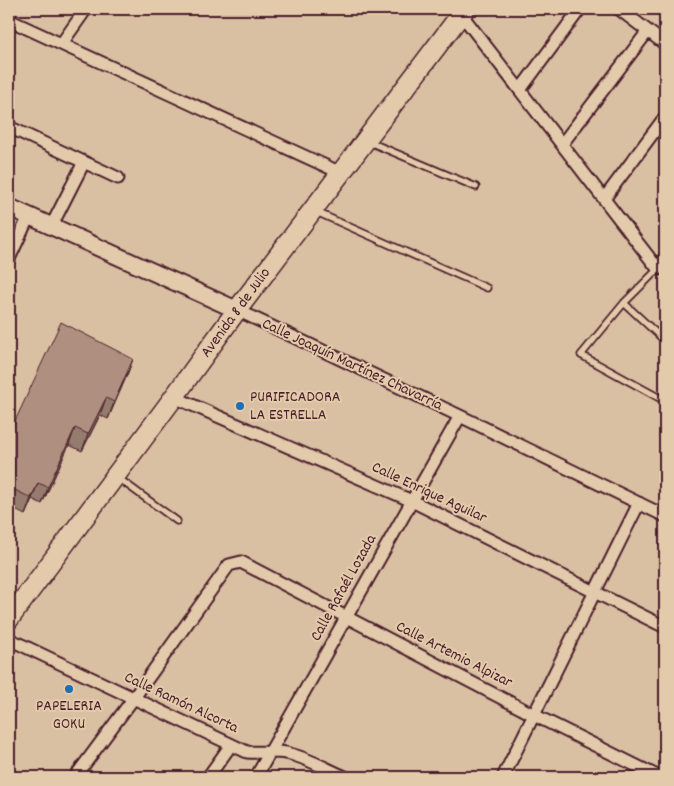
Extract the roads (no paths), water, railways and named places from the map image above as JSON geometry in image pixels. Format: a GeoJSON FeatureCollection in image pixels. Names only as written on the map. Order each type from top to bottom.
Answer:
{"type":"FeatureCollection","features":[{"type":"Feature","properties":{"kind":"main road","name":"Avenida 8 de Julio"},"geometry":{"type":"LineString","coordinates":[[9,619],[461,10]]}},
{"type":"Feature","properties":{"kind":"street"},"geometry":{"type":"LineString","coordinates":[[62,43],[86,9]]}},
{"type":"Feature","properties":{"kind":"street"},"geometry":{"type":"LineString","coordinates":[[520,90],[580,9]]}},
{"type":"Feature","properties":{"kind":"street"},"geometry":{"type":"LineString","coordinates":[[619,9],[665,44]]}},
{"type":"Feature","properties":{"kind":"street"},"geometry":{"type":"LineString","coordinates":[[461,10],[658,269],[665,258]]}},
{"type":"Feature","properties":{"kind":"street"},"geometry":{"type":"LineString","coordinates":[[9,20],[341,173]]}},
{"type":"Feature","properties":{"kind":"street"},"geometry":{"type":"LineString","coordinates":[[562,144],[648,31]]}},
{"type":"Feature","properties":{"kind":"street"},"geometry":{"type":"LineString","coordinates":[[604,199],[665,117]]}},
{"type":"Feature","properties":{"kind":"street"},"geometry":{"type":"LineString","coordinates":[[9,127],[118,178]]}},
{"type":"Feature","properties":{"kind":"street"},"geometry":{"type":"LineString","coordinates":[[51,226],[84,162]]}},
{"type":"Feature","properties":{"kind":"street","name":"Calle Joaquín Martínez Chavarría"},"geometry":{"type":"LineString","coordinates":[[9,207],[237,310],[665,516]]}},
{"type":"Feature","properties":{"kind":"street"},"geometry":{"type":"LineString","coordinates":[[9,259],[29,216]]}},
{"type":"Feature","properties":{"kind":"street","name":"Calle Enrique Aguilar"},"geometry":{"type":"LineString","coordinates":[[174,397],[412,501],[665,628]]}},
{"type":"Feature","properties":{"kind":"street","name":"Calle Rafaél Lozada"},"geometry":{"type":"LineString","coordinates":[[256,777],[460,416]]}},
{"type":"Feature","properties":{"kind":"street"},"geometry":{"type":"LineString","coordinates":[[504,777],[639,503]]}},
{"type":"Feature","properties":{"kind":"street","name":"Calle Artemio Alpizar"},"geometry":{"type":"LineString","coordinates":[[134,699],[229,566],[236,562],[245,563],[346,618],[659,777]]}},
{"type":"Feature","properties":{"kind":"street","name":"Calle Ramón Alcorta"},"geometry":{"type":"LineString","coordinates":[[9,639],[247,752],[271,752],[294,755],[345,777]]}},
{"type":"Feature","properties":{"kind":"street"},"geometry":{"type":"LineString","coordinates":[[75,777],[134,699]]}},
{"type":"Feature","properties":{"kind":"street"},"geometry":{"type":"LineString","coordinates":[[208,777],[231,745]]}},
{"type":"Feature","properties":{"kind":"lane"},"geometry":{"type":"LineString","coordinates":[[365,140],[476,187]]}},
{"type":"Feature","properties":{"kind":"lane"},"geometry":{"type":"LineString","coordinates":[[312,211],[487,288]]}},
{"type":"Feature","properties":{"kind":"lane"},"geometry":{"type":"LineString","coordinates":[[658,269],[624,303],[581,355],[665,401]]}},
{"type":"Feature","properties":{"kind":"lane"},"geometry":{"type":"LineString","coordinates":[[624,303],[665,341]]}},
{"type":"Feature","properties":{"kind":"lane"},"geometry":{"type":"LineString","coordinates":[[115,476],[177,521]]}},
{"type":"Feature","properties":{"kind":"place","name":"PURIFICADORA LA ESTRELLA"},"geometry":{"type":"Point","coordinates":[240,406]}},
{"type":"Feature","properties":{"kind":"place","name":"PAPELERIA GOKU"},"geometry":{"type":"Point","coordinates":[69,689]}}]}
